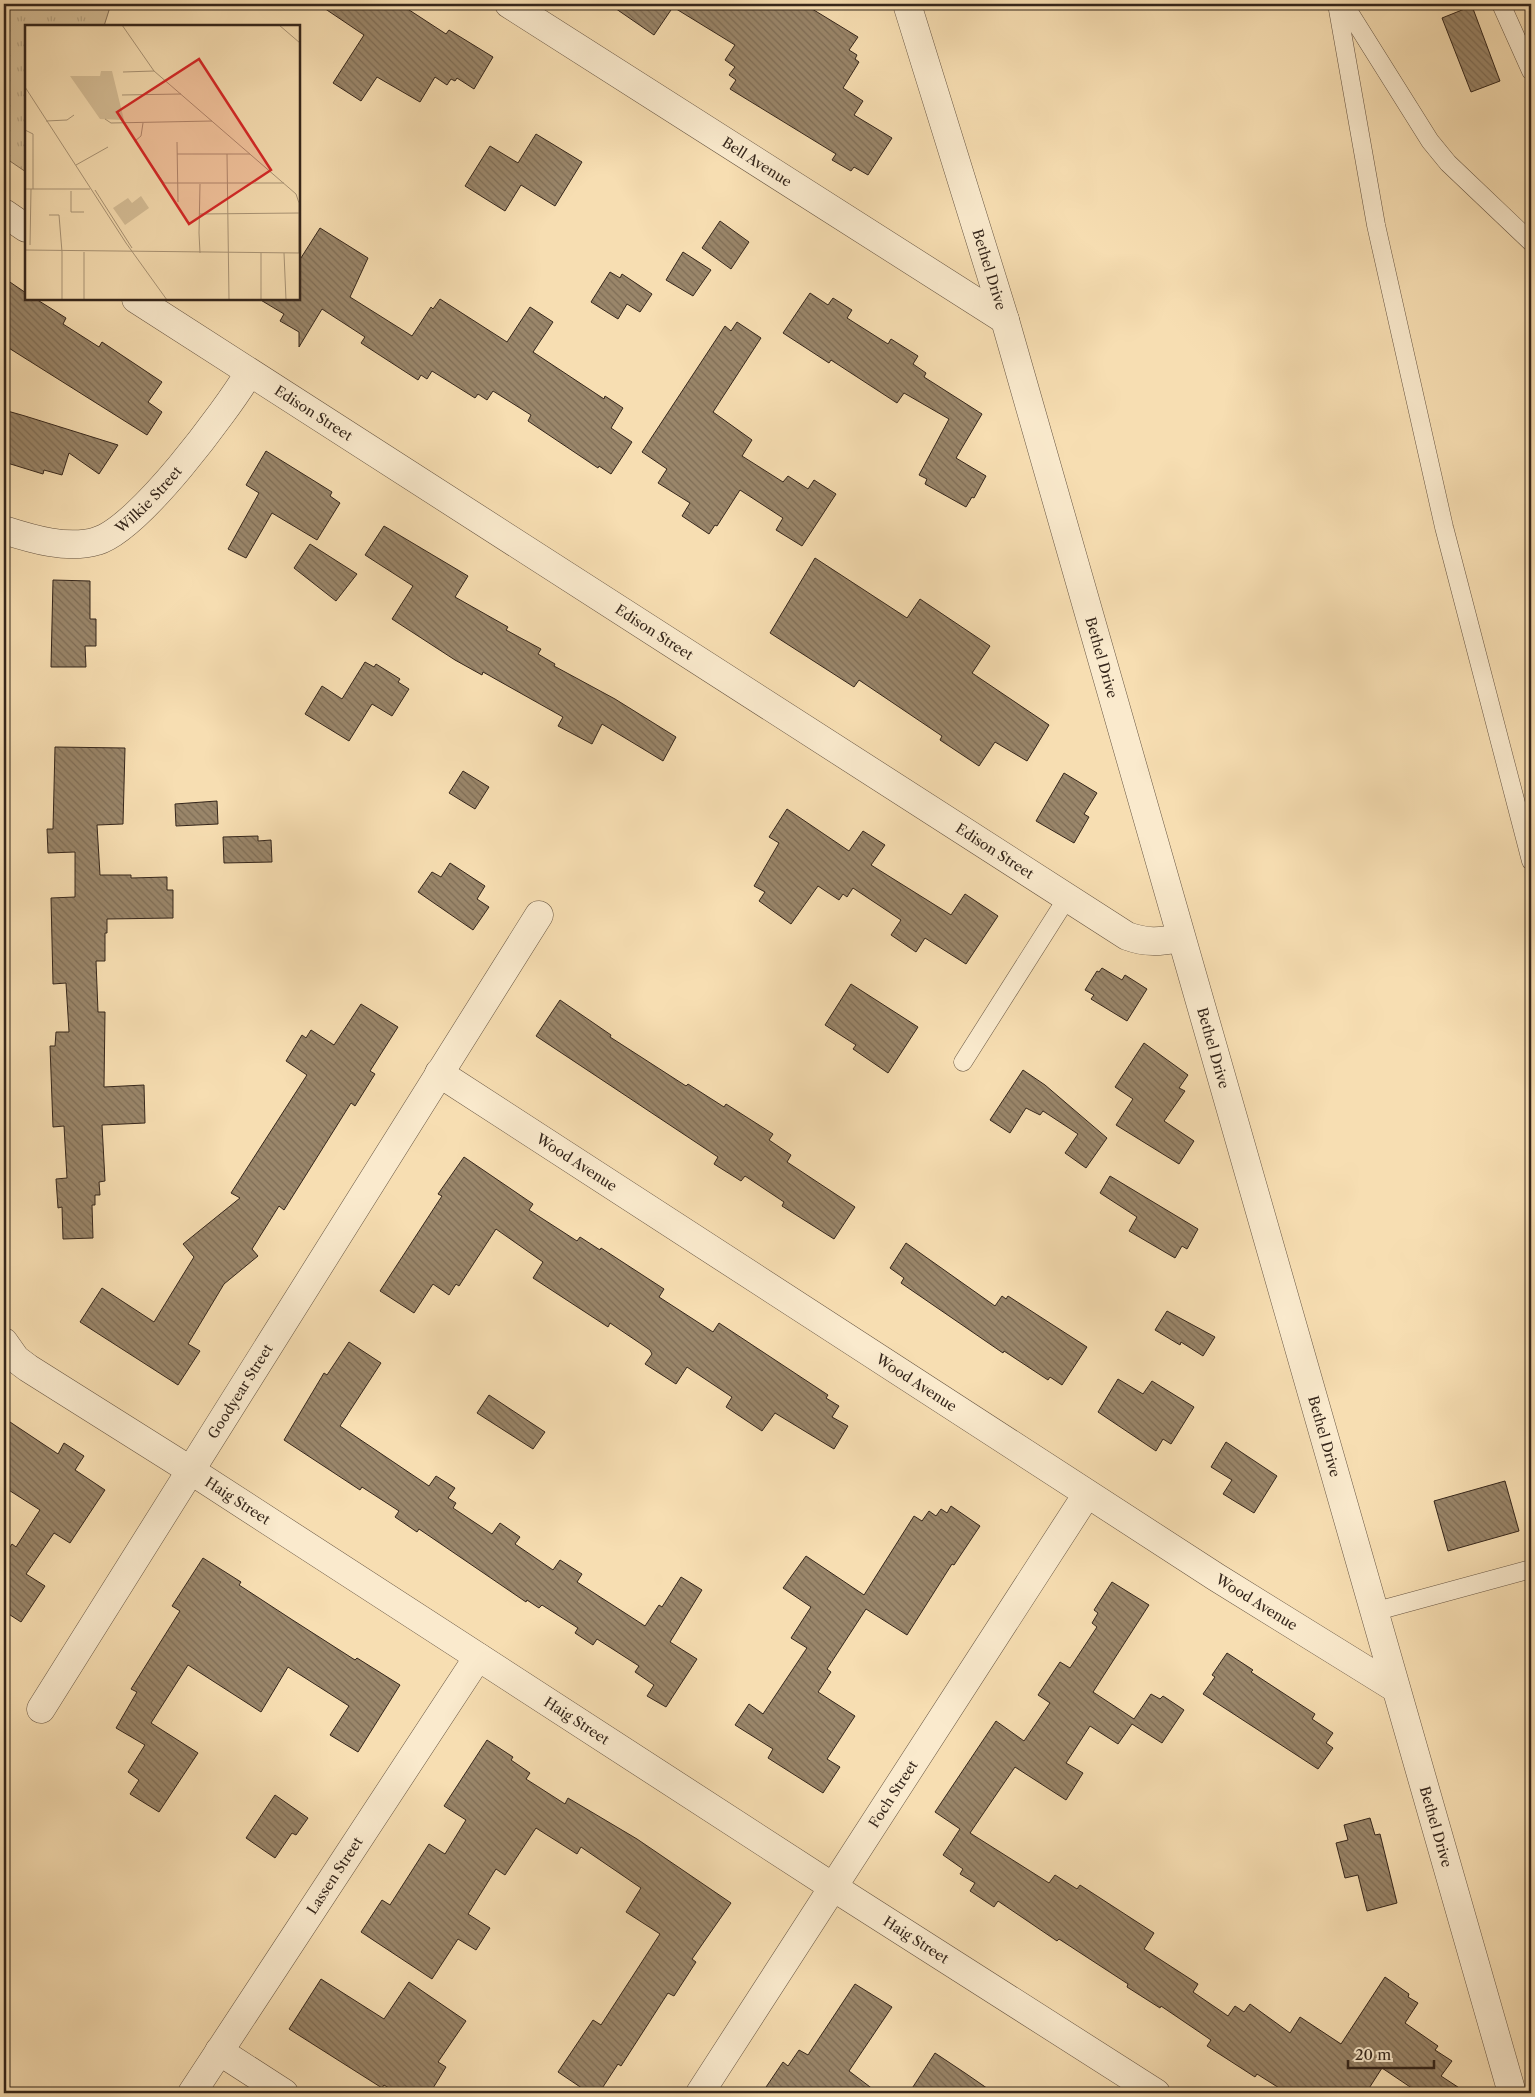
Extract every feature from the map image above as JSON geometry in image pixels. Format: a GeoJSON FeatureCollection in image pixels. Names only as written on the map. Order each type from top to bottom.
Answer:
{"type":"FeatureCollection","features":[{"type":"Feature","properties":{"kind":"street","name":"Bell Avenue"},"geometry":{"type":"LineString","coordinates":[[509,4],[1005,320]]}},
{"type":"Feature","properties":{"kind":"street","name":"Bethel Drive"},"geometry":{"type":"LineString","coordinates":[[907,4],[1005,320],[1180,938],[1512,2093]]}},
{"type":"Feature","properties":{"kind":"street"},"geometry":{"type":"LineString","coordinates":[[4,213],[25,227]]}},
{"type":"Feature","properties":{"kind":"street","name":"Edison Street"},"geometry":{"type":"LineString","coordinates":[[138,300],[1127,936],[1142,942],[1180,938]]}},
{"type":"Feature","properties":{"kind":"street","name":"Wilkie Street"},"geometry":{"type":"LineString","coordinates":[[4,530],[53,543],[84,544],[99,541],[106,537],[137,512],[163,486],[231,403],[249,373]]}},
{"type":"Feature","properties":{"kind":"street","name":"Goodyear Street"},"geometry":{"type":"LineString","coordinates":[[41,1709],[539,915]]}},
{"type":"Feature","properties":{"kind":"street","name":"Wood Avenue"},"geometry":{"type":"LineString","coordinates":[[439,1072],[1087,1494],[1395,1688]]}},
{"type":"Feature","properties":{"kind":"street","name":"Haig Street"},"geometry":{"type":"LineString","coordinates":[[4,1342],[16,1359],[28,1368],[190,1470],[833,1888],[1156,2093]]}},
{"type":"Feature","properties":{"kind":"street","name":"Foch Street"},"geometry":{"type":"LineString","coordinates":[[700,2093],[1087,1494]]}},
{"type":"Feature","properties":{"kind":"street","name":"Lassen Street"},"geometry":{"type":"LineString","coordinates":[[192,2093],[478,1658]]}},
{"type":"Feature","properties":{"kind":"street"},"geometry":{"type":"LineString","coordinates":[[219,2051],[284,2093]]}},
{"type":"Feature","properties":{"kind":"lane"},"geometry":{"type":"LineString","coordinates":[[1337,4],[1376,225],[1444,527],[1531,861]]}},
{"type":"Feature","properties":{"kind":"lane"},"geometry":{"type":"LineString","coordinates":[[1344,4],[1430,141],[1448,162],[1531,242]]}},
{"type":"Feature","properties":{"kind":"lane"},"geometry":{"type":"LineString","coordinates":[[1501,4],[1531,71]]}},
{"type":"Feature","properties":{"kind":"lane"},"geometry":{"type":"LineString","coordinates":[[963,1062],[1067,898]]}},
{"type":"Feature","properties":{"kind":"lane"},"geometry":{"type":"LineString","coordinates":[[1373,1612],[1531,1568]]}},
{"type":"Feature","properties":{"kind":"green space"},"geometry":{"type":"Polygon","coordinates":[[[4,4],[111,4],[104,25],[25,25],[25,171],[4,157],[4,4]]]}},
{"type":"Feature","properties":{"kind":"building"},"geometry":{"type":"Polygon","coordinates":[[[318,4],[400,4],[446,34],[449,30],[493,57],[474,89],[457,78],[455,81],[451,79],[447,85],[435,77],[420,102],[377,77],[361,101],[333,83],[364,35],[318,4]]]}},
{"type":"Feature","properties":{"kind":"building"},"geometry":{"type":"Polygon","coordinates":[[[609,4],[804,4],[858,37],[849,50],[857,55],[855,59],[859,62],[843,88],[863,101],[854,115],[892,138],[868,175],[854,167],[851,171],[832,160],[836,154],[730,89],[736,80],[729,75],[735,67],[725,60],[735,45],[673,7],[654,35],[609,4]]]}},
{"type":"Feature","properties":{"kind":"building"},"geometry":{"type":"Polygon","coordinates":[[[1472,6],[1500,81],[1471,92],[1442,18],[1472,6]]]}},
{"type":"Feature","properties":{"kind":"building"},"geometry":{"type":"Polygon","coordinates":[[[536,134],[582,162],[555,206],[521,185],[505,211],[465,186],[490,146],[518,163],[536,134]]]}},
{"type":"Feature","properties":{"kind":"building"},"geometry":{"type":"Polygon","coordinates":[[[720,221],[749,242],[731,269],[702,248],[720,221]]]}},
{"type":"Feature","properties":{"kind":"building"},"geometry":{"type":"Polygon","coordinates":[[[320,228],[368,258],[350,297],[412,336],[431,307],[433,309],[440,299],[507,342],[530,307],[553,322],[533,352],[604,399],[605,396],[623,408],[611,428],[632,442],[611,474],[599,466],[598,468],[528,421],[531,415],[493,391],[487,400],[478,394],[475,398],[432,371],[427,379],[421,375],[418,380],[361,343],[365,337],[322,309],[299,347],[299,332],[280,321],[284,314],[261,300],[300,300],[300,259],[320,228]]]}},
{"type":"Feature","properties":{"kind":"building"},"geometry":{"type":"Polygon","coordinates":[[[683,252],[711,270],[693,296],[666,280],[683,252]]]}},
{"type":"Feature","properties":{"kind":"building"},"geometry":{"type":"Polygon","coordinates":[[[610,272],[620,278],[622,274],[652,294],[640,312],[627,304],[618,319],[591,302],[610,272]]]}},
{"type":"Feature","properties":{"kind":"building"},"geometry":{"type":"Polygon","coordinates":[[[4,278],[25,292],[25,300],[38,300],[66,318],[63,324],[99,347],[102,342],[162,382],[148,402],[162,412],[147,435],[4,345],[4,278]]]}},
{"type":"Feature","properties":{"kind":"building"},"geometry":{"type":"Polygon","coordinates":[[[810,293],[828,305],[833,298],[852,310],[847,318],[888,344],[891,339],[918,356],[913,364],[926,373],[924,377],[982,414],[956,458],[986,476],[974,498],[972,497],[966,507],[925,484],[927,479],[919,475],[949,419],[904,393],[897,403],[831,360],[829,363],[783,333],[810,293]]]}},
{"type":"Feature","properties":{"kind":"building"},"geometry":{"type":"Polygon","coordinates":[[[737,322],[761,338],[713,412],[752,440],[742,456],[783,482],[788,476],[808,489],[814,480],[836,494],[802,546],[776,530],[783,518],[740,490],[717,526],[715,525],[709,534],[682,516],[690,503],[658,483],[667,469],[642,452],[725,326],[731,331],[737,322]]]}},
{"type":"Feature","properties":{"kind":"building"},"geometry":{"type":"Polygon","coordinates":[[[4,410],[118,445],[99,474],[69,453],[62,475],[44,470],[43,474],[4,462],[4,410]]]}},
{"type":"Feature","properties":{"kind":"building"},"geometry":{"type":"Polygon","coordinates":[[[266,451],[332,492],[330,496],[340,503],[317,540],[272,513],[246,558],[228,549],[259,493],[246,485],[266,451]]]}},
{"type":"Feature","properties":{"kind":"building"},"geometry":{"type":"Polygon","coordinates":[[[384,526],[468,576],[455,597],[508,627],[506,630],[541,649],[538,654],[555,664],[554,666],[615,699],[676,737],[663,761],[602,724],[592,744],[558,726],[563,717],[483,672],[482,675],[455,660],[392,619],[413,586],[365,555],[384,526]]]}},
{"type":"Feature","properties":{"kind":"building"},"geometry":{"type":"Polygon","coordinates":[[[310,544],[357,574],[336,601],[294,568],[310,544]]]}},
{"type":"Feature","properties":{"kind":"building"},"geometry":{"type":"Polygon","coordinates":[[[815,558],[907,618],[920,599],[990,646],[972,673],[1049,725],[1027,761],[995,742],[979,766],[940,740],[942,736],[859,680],[854,687],[770,633],[815,558]]]}},
{"type":"Feature","properties":{"kind":"building"},"geometry":{"type":"Polygon","coordinates":[[[53,580],[90,581],[90,619],[96,619],[96,646],[85,646],[86,667],[51,667],[53,580]]]}},
{"type":"Feature","properties":{"kind":"building"},"geometry":{"type":"Polygon","coordinates":[[[365,662],[374,667],[376,664],[400,679],[398,682],[409,689],[392,716],[372,704],[349,741],[305,714],[322,686],[342,699],[365,662]]]}},
{"type":"Feature","properties":{"kind":"building"},"geometry":{"type":"Polygon","coordinates":[[[55,747],[125,748],[123,824],[97,825],[100,875],[131,875],[131,878],[167,877],[167,890],[173,890],[173,918],[107,919],[105,961],[96,961],[98,1012],[105,1012],[104,1087],[144,1085],[145,1123],[102,1125],[105,1181],[99,1182],[100,1195],[95,1195],[95,1205],[92,1205],[93,1238],[63,1239],[62,1207],[58,1208],[56,1179],[67,1178],[64,1126],[53,1127],[50,1046],[55,1046],[56,1032],[69,1032],[66,983],[53,984],[51,898],[75,897],[75,852],[48,853],[47,829],[53,829],[55,747]]]}},
{"type":"Feature","properties":{"kind":"building"},"geometry":{"type":"Polygon","coordinates":[[[463,771],[489,787],[475,809],[449,793],[463,771]]]}},
{"type":"Feature","properties":{"kind":"building"},"geometry":{"type":"Polygon","coordinates":[[[1064,773],[1097,793],[1084,814],[1089,817],[1074,843],[1036,821],[1064,773]]]}},
{"type":"Feature","properties":{"kind":"building"},"geometry":{"type":"Polygon","coordinates":[[[217,801],[218,824],[176,826],[175,804],[217,801]]]}},
{"type":"Feature","properties":{"kind":"building"},"geometry":{"type":"Polygon","coordinates":[[[787,809],[849,851],[863,831],[885,845],[871,865],[951,915],[965,894],[998,916],[966,964],[925,938],[916,952],[891,935],[901,920],[853,888],[847,897],[843,894],[839,900],[818,886],[791,924],[759,901],[765,892],[754,886],[779,843],[769,837],[787,809]]]}},
{"type":"Feature","properties":{"kind":"building"},"geometry":{"type":"Polygon","coordinates":[[[258,836],[258,841],[271,840],[272,862],[224,863],[223,837],[258,836]]]}},
{"type":"Feature","properties":{"kind":"building"},"geometry":{"type":"Polygon","coordinates":[[[450,863],[485,886],[477,899],[489,907],[473,930],[418,892],[432,872],[441,877],[450,863]]]}},
{"type":"Feature","properties":{"kind":"building"},"geometry":{"type":"Polygon","coordinates":[[[1102,968],[1122,980],[1125,975],[1147,989],[1127,1021],[1091,999],[1094,995],[1085,990],[1097,971],[1099,972],[1102,968]]]}},
{"type":"Feature","properties":{"kind":"building"},"geometry":{"type":"Polygon","coordinates":[[[851,984],[918,1027],[888,1073],[853,1049],[856,1045],[825,1025],[851,984]]]}},
{"type":"Feature","properties":{"kind":"building"},"geometry":{"type":"Polygon","coordinates":[[[560,1000],[611,1035],[610,1037],[686,1086],[688,1084],[724,1107],[726,1104],[773,1134],[769,1140],[791,1155],[787,1162],[855,1207],[834,1239],[782,1206],[784,1202],[745,1176],[741,1181],[714,1164],[718,1157],[536,1036],[560,1000]]]}},
{"type":"Feature","properties":{"kind":"building"},"geometry":{"type":"Polygon","coordinates":[[[361,1004],[398,1027],[370,1071],[375,1074],[355,1106],[351,1103],[284,1210],[279,1206],[252,1249],[258,1256],[224,1284],[188,1344],[200,1351],[178,1385],[80,1322],[102,1288],[154,1322],[194,1257],[183,1244],[240,1198],[231,1193],[307,1075],[286,1061],[302,1035],[306,1038],[311,1030],[334,1045],[361,1004]]]}},
{"type":"Feature","properties":{"kind":"building"},"geometry":{"type":"Polygon","coordinates":[[[1144,1043],[1188,1075],[1179,1088],[1185,1091],[1164,1121],[1194,1141],[1179,1164],[1116,1125],[1133,1099],[1115,1087],[1144,1043]]]}},
{"type":"Feature","properties":{"kind":"building"},"geometry":{"type":"Polygon","coordinates":[[[1023,1070],[1045,1085],[1107,1138],[1086,1168],[1065,1153],[1078,1134],[1043,1111],[1040,1115],[1026,1108],[1010,1133],[990,1120],[1023,1070]]]}},
{"type":"Feature","properties":{"kind":"building"},"geometry":{"type":"Polygon","coordinates":[[[464,1157],[533,1204],[529,1210],[577,1241],[580,1237],[600,1250],[601,1248],[664,1289],[659,1297],[713,1332],[719,1323],[828,1395],[826,1398],[839,1406],[832,1417],[848,1426],[834,1449],[775,1413],[762,1431],[726,1407],[732,1397],[687,1367],[676,1384],[645,1364],[652,1354],[650,1350],[610,1323],[608,1327],[533,1278],[543,1262],[496,1229],[459,1286],[456,1284],[449,1295],[433,1284],[414,1313],[380,1291],[442,1196],[438,1194],[464,1157]]]}},
{"type":"Feature","properties":{"kind":"building"},"geometry":{"type":"Polygon","coordinates":[[[1110,1176],[1198,1229],[1187,1249],[1182,1246],[1175,1258],[1129,1231],[1137,1217],[1100,1193],[1110,1176]]]}},
{"type":"Feature","properties":{"kind":"building"},"geometry":{"type":"Polygon","coordinates":[[[906,1243],[995,1306],[1002,1296],[1006,1299],[1008,1296],[1087,1347],[1062,1385],[1050,1377],[1048,1380],[1004,1351],[1003,1353],[901,1283],[904,1278],[890,1268],[906,1243]]]}},
{"type":"Feature","properties":{"kind":"building"},"geometry":{"type":"Polygon","coordinates":[[[1167,1311],[1215,1337],[1203,1356],[1181,1342],[1180,1345],[1155,1330],[1167,1311]]]}},
{"type":"Feature","properties":{"kind":"building"},"geometry":{"type":"Polygon","coordinates":[[[349,1342],[381,1363],[340,1426],[429,1486],[436,1476],[455,1488],[448,1498],[456,1503],[453,1508],[492,1534],[500,1523],[520,1537],[515,1544],[553,1570],[560,1560],[582,1574],[577,1582],[645,1626],[659,1605],[662,1607],[681,1577],[702,1590],[670,1642],[697,1659],[666,1707],[647,1696],[654,1685],[635,1672],[639,1666],[597,1639],[593,1645],[575,1633],[578,1628],[542,1605],[539,1608],[527,1600],[526,1602],[419,1529],[417,1532],[395,1517],[399,1511],[362,1487],[360,1490],[284,1440],[324,1373],[327,1375],[349,1342]]]}},
{"type":"Feature","properties":{"kind":"building"},"geometry":{"type":"Polygon","coordinates":[[[1118,1379],[1143,1394],[1152,1381],[1194,1407],[1171,1444],[1163,1439],[1156,1451],[1098,1412],[1118,1379]]]}},
{"type":"Feature","properties":{"kind":"building"},"geometry":{"type":"Polygon","coordinates":[[[489,1395],[545,1432],[533,1449],[477,1413],[489,1395]]]}},
{"type":"Feature","properties":{"kind":"building"},"geometry":{"type":"Polygon","coordinates":[[[4,1418],[58,1454],[64,1443],[84,1456],[75,1470],[105,1490],[70,1543],[54,1533],[26,1574],[45,1586],[21,1622],[4,1611],[4,1556],[12,1544],[16,1547],[40,1510],[4,1487],[4,1418]]]}},
{"type":"Feature","properties":{"kind":"building"},"geometry":{"type":"Polygon","coordinates":[[[1226,1442],[1277,1476],[1254,1513],[1223,1494],[1232,1480],[1211,1467],[1226,1442]]]}},
{"type":"Feature","properties":{"kind":"building"},"geometry":{"type":"Polygon","coordinates":[[[1505,1481],[1519,1531],[1448,1551],[1434,1501],[1505,1481]]]}},
{"type":"Feature","properties":{"kind":"building"},"geometry":{"type":"Polygon","coordinates":[[[951,1506],[980,1526],[954,1565],[952,1564],[907,1635],[866,1609],[827,1669],[831,1672],[818,1692],[855,1716],[827,1759],[840,1767],[823,1793],[768,1758],[773,1749],[735,1725],[749,1704],[763,1714],[807,1648],[791,1638],[811,1607],[783,1588],[806,1556],[864,1595],[914,1516],[922,1521],[929,1511],[936,1516],[941,1509],[947,1513],[951,1506]]]}},
{"type":"Feature","properties":{"kind":"building"},"geometry":{"type":"Polygon","coordinates":[[[203,1558],[241,1582],[239,1585],[291,1619],[355,1660],[357,1658],[400,1685],[358,1752],[330,1735],[349,1706],[288,1667],[261,1712],[188,1665],[151,1723],[198,1753],[159,1812],[130,1794],[139,1780],[128,1772],[145,1745],[116,1728],[137,1692],[131,1689],[180,1611],[172,1606],[203,1558]]]}},
{"type":"Feature","properties":{"kind":"building"},"geometry":{"type":"Polygon","coordinates":[[[1112,1582],[1149,1605],[1093,1692],[1134,1719],[1151,1694],[1160,1699],[1163,1696],[1184,1710],[1162,1743],[1132,1724],[1118,1744],[1090,1726],[1066,1763],[1083,1773],[1066,1800],[1015,1767],[970,1833],[1049,1883],[1055,1875],[1077,1889],[1080,1885],[1154,1933],[1144,1949],[1198,1984],[1193,1992],[1228,2016],[1235,2006],[1244,2012],[1250,2004],[1290,2033],[1300,2017],[1341,2044],[1385,1977],[1418,2003],[1405,2023],[1438,2046],[1435,2050],[1452,2061],[1441,2076],[1467,2093],[1419,2093],[1382,2068],[1366,2093],[1287,2093],[1257,2074],[1255,2077],[1207,2046],[1211,2040],[1161,2006],[1160,2008],[1127,1987],[1128,1984],[1059,1939],[1057,1941],[998,1901],[994,1907],[970,1891],[975,1883],[960,1874],[963,1869],[943,1855],[960,1829],[935,1812],[996,1721],[1024,1741],[1050,1703],[1038,1695],[1060,1662],[1070,1668],[1097,1627],[1092,1623],[1098,1613],[1094,1610],[1112,1582]]]}},
{"type":"Feature","properties":{"kind":"building"},"geometry":{"type":"Polygon","coordinates":[[[1227,1653],[1253,1670],[1251,1672],[1315,1714],[1312,1719],[1333,1733],[1326,1743],[1333,1748],[1318,1769],[1203,1694],[1215,1677],[1212,1675],[1227,1653]]]}},
{"type":"Feature","properties":{"kind":"building"},"geometry":{"type":"Polygon","coordinates":[[[487,1740],[513,1757],[511,1760],[530,1773],[526,1779],[565,1804],[568,1798],[637,1839],[731,1903],[692,1959],[696,1962],[674,1996],[668,1993],[621,2066],[618,2064],[599,2093],[589,2093],[558,2072],[593,2020],[601,2025],[660,1934],[626,1912],[641,1888],[581,1847],[577,1854],[536,1828],[505,1875],[496,1869],[468,1914],[490,1928],[476,1950],[458,1939],[432,1979],[361,1932],[382,1900],[390,1905],[429,1844],[445,1854],[466,1820],[444,1806],[487,1740]]]}},
{"type":"Feature","properties":{"kind":"building"},"geometry":{"type":"Polygon","coordinates":[[[275,1795],[308,1818],[296,1835],[292,1833],[275,1858],[246,1838],[275,1795]]]}},
{"type":"Feature","properties":{"kind":"building"},"geometry":{"type":"Polygon","coordinates":[[[1370,1818],[1375,1835],[1380,1834],[1397,1903],[1367,1911],[1358,1875],[1345,1878],[1336,1843],[1348,1840],[1344,1825],[1370,1818]]]}},
{"type":"Feature","properties":{"kind":"building"},"geometry":{"type":"Polygon","coordinates":[[[321,1979],[384,2019],[409,1982],[466,2021],[438,2062],[446,2067],[430,2093],[397,2093],[384,2085],[382,2088],[289,2029],[321,1979]]]}},
{"type":"Feature","properties":{"kind":"building"},"geometry":{"type":"Polygon","coordinates":[[[855,1984],[892,2007],[849,2071],[878,2093],[762,2093],[783,2062],[788,2066],[799,2050],[808,2055],[855,1984]]]}},
{"type":"Feature","properties":{"kind":"building"},"geometry":{"type":"Polygon","coordinates":[[[935,2053],[965,2073],[994,2093],[909,2093],[935,2053]]]}}]}
